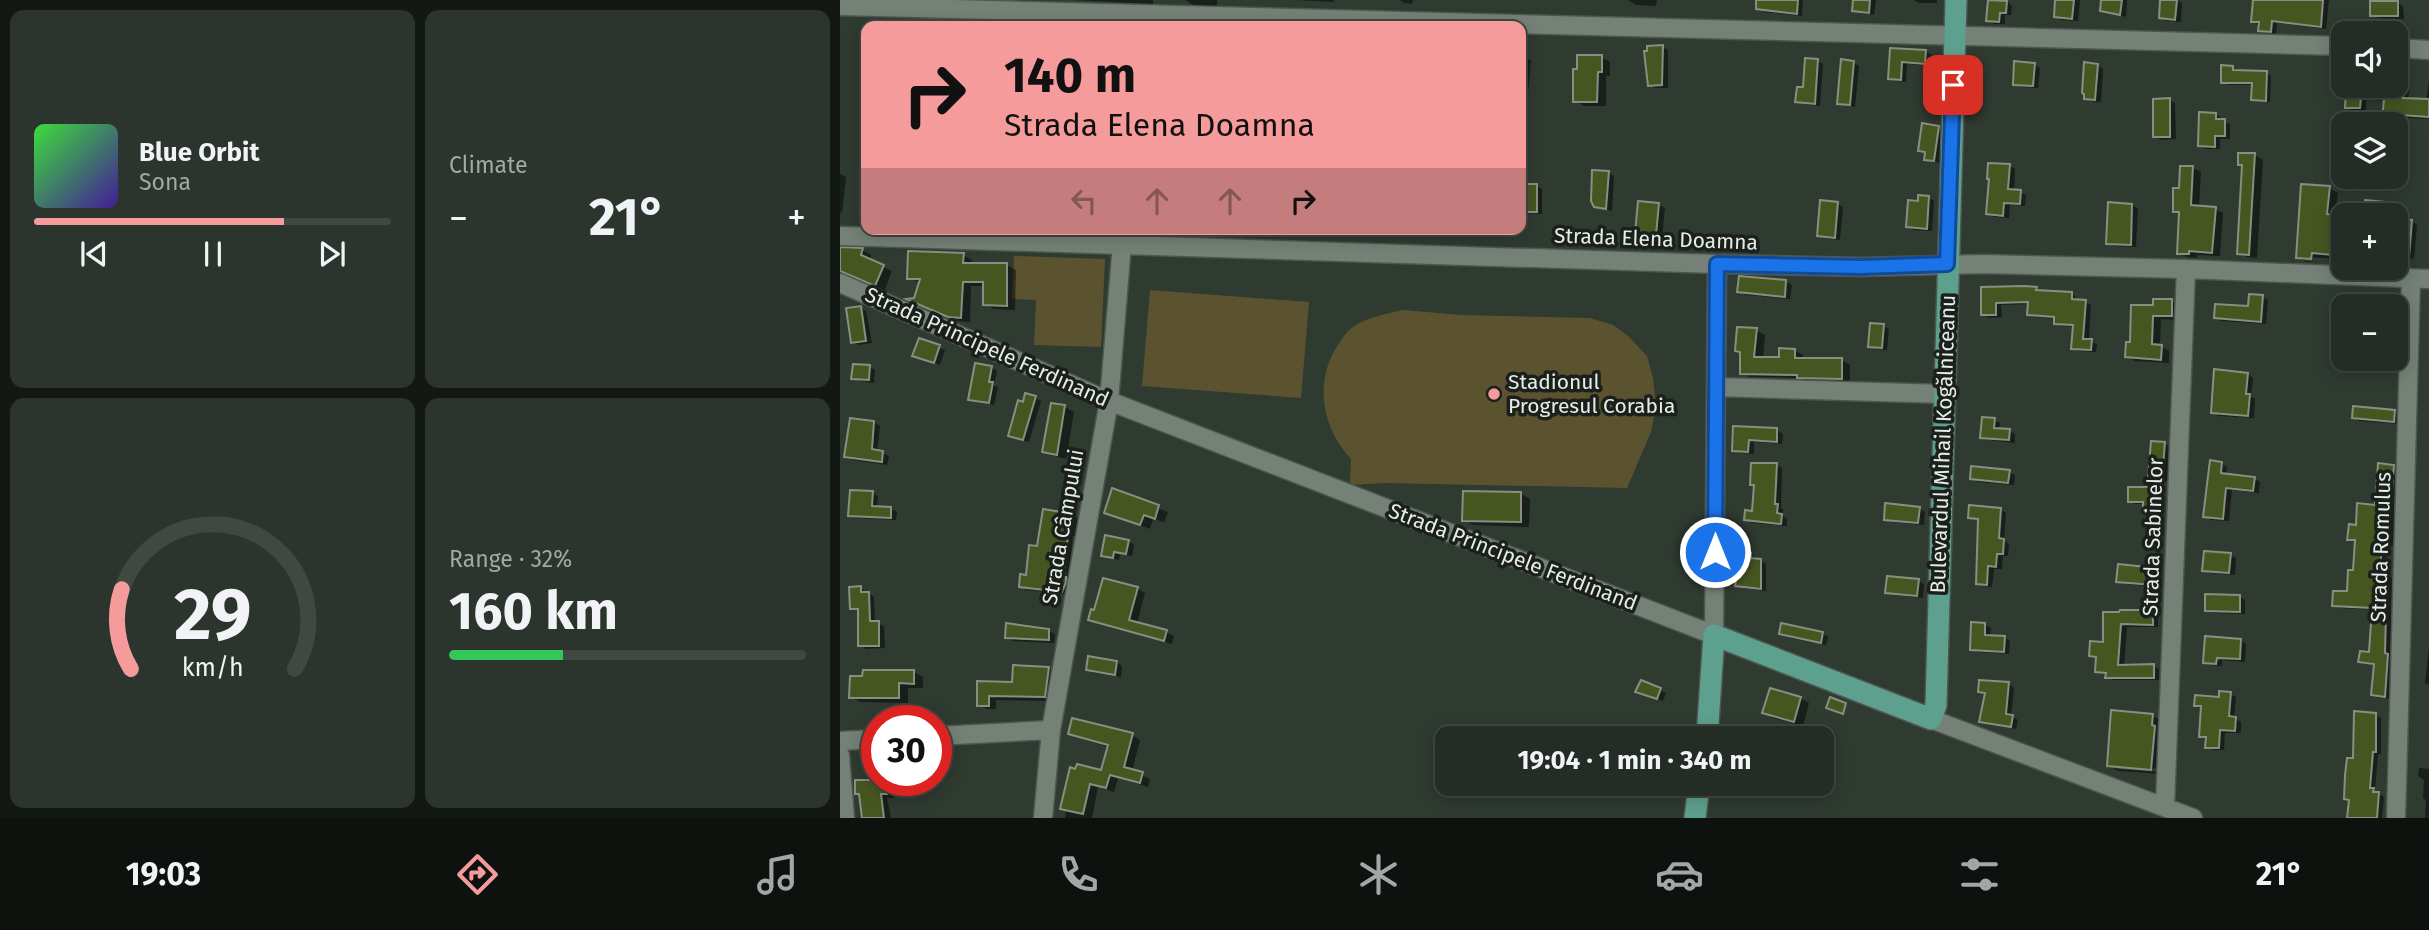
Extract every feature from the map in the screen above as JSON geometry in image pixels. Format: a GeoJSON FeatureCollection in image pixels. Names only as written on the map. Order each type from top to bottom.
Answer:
{"type":"FeatureCollection","features":[{"type":"Feature","properties":{"kind":"main road","name":"Bulevardul Mihail Kogălniceanu"},"geometry":{"type":"LineString","coordinates":[[1931,719],[1936,705],[1956,0]]}},
{"type":"Feature","properties":{"kind":"main road","name":"Strada Principele Ferdinand"},"geometry":{"type":"LineString","coordinates":[[1714,635],[1931,719]]}},
{"type":"Feature","properties":{"kind":"main road"},"geometry":{"type":"LineString","coordinates":[[1708,726],[1714,635]]}},
{"type":"Feature","properties":{"kind":"main road"},"geometry":{"type":"LineString","coordinates":[[1695,818],[1698,796]]}},
{"type":"Feature","properties":{"kind":"street"},"geometry":{"type":"LineString","coordinates":[[840,6],[1391,21]]}},
{"type":"Feature","properties":{"kind":"street"},"geometry":{"type":"LineString","coordinates":[[1526,24],[2331,46]]}},
{"type":"Feature","properties":{"kind":"street"},"geometry":{"type":"LineString","coordinates":[[2408,49],[2429,50]]}},
{"type":"Feature","properties":{"kind":"street","name":"Strada Elena Doamna"},"geometry":{"type":"LineString","coordinates":[[840,236],[1036,235],[1122,244],[1717,264],[1861,267],[1947,264],[2420,278]]}},
{"type":"Feature","properties":{"kind":"street","name":"Strada Câmpului"},"geometry":{"type":"LineString","coordinates":[[1043,818],[1051,730],[1108,401],[1122,244]]}},
{"type":"Feature","properties":{"kind":"street"},"geometry":{"type":"LineString","coordinates":[[1714,635],[1717,264]]}},
{"type":"Feature","properties":{"kind":"street","name":"Strada Sabinelor"},"geometry":{"type":"LineString","coordinates":[[2177,813],[2186,269]]}},
{"type":"Feature","properties":{"kind":"street","name":"Strada Romulus"},"geometry":{"type":"LineString","coordinates":[[2396,818],[2420,278]]}},
{"type":"Feature","properties":{"kind":"street","name":"Strada Principele Ferdinand"},"geometry":{"type":"LineString","coordinates":[[840,283],[1108,401],[1714,635]]}},
{"type":"Feature","properties":{"kind":"street"},"geometry":{"type":"LineString","coordinates":[[1716,387],[1944,394]]}},
{"type":"Feature","properties":{"kind":"street","name":"Strada Principele Ferdinand"},"geometry":{"type":"LineString","coordinates":[[1931,719],[2177,813]]}},
{"type":"Feature","properties":{"kind":"street"},"geometry":{"type":"LineString","coordinates":[[952,735],[1051,730]]}},
{"type":"Feature","properties":{"kind":"street"},"geometry":{"type":"LineString","coordinates":[[840,741],[861,740]]}},
{"type":"Feature","properties":{"kind":"street"},"geometry":{"type":"LineString","coordinates":[[840,755],[845,818]]}},
{"type":"Feature","properties":{"kind":"shaded area"},"geometry":{"type":"Polygon","coordinates":[[[1014,256],[1105,259],[1101,347],[1034,345],[1036,300],[1012,299],[1014,256]]]}},
{"type":"Feature","properties":{"kind":"shaded area"},"geometry":{"type":"Polygon","coordinates":[[[1150,290],[1309,302],[1301,398],[1142,386],[1150,290]]]}},
{"type":"Feature","properties":{"kind":"shaded area"},"geometry":{"type":"Polygon","coordinates":[[[1403,310],[1462,315],[1590,318],[1613,325],[1627,335],[1647,356],[1656,407],[1651,432],[1627,488],[1385,483],[1350,485],[1351,459],[1333,433],[1324,404],[1324,388],[1330,359],[1348,331],[1367,320],[1403,310]]]}},
{"type":"Feature","properties":{"kind":"building"},"geometry":{"type":"Polygon","coordinates":[[[1756,0],[1798,0],[1797,14],[1756,9],[1756,0]]]}},
{"type":"Feature","properties":{"kind":"building"},"geometry":{"type":"Polygon","coordinates":[[[1853,0],[1870,0],[1869,13],[1852,11],[1853,0]]]}},
{"type":"Feature","properties":{"kind":"building"},"geometry":{"type":"Polygon","coordinates":[[[1988,0],[2007,1],[2006,13],[2000,13],[1999,22],[1986,21],[1988,0]]]}},
{"type":"Feature","properties":{"kind":"building"},"geometry":{"type":"Polygon","coordinates":[[[2055,0],[2074,0],[2072,19],[2054,17],[2055,0]]]}},
{"type":"Feature","properties":{"kind":"building"},"geometry":{"type":"Polygon","coordinates":[[[2101,0],[2122,0],[2120,15],[2100,11],[2101,0]]]}},
{"type":"Feature","properties":{"kind":"building"},"geometry":{"type":"Polygon","coordinates":[[[2160,0],[2177,0],[2175,20],[2159,18],[2160,0]]]}},
{"type":"Feature","properties":{"kind":"building"},"geometry":{"type":"Polygon","coordinates":[[[2253,0],[2323,0],[2321,27],[2272,21],[2271,32],[2258,31],[2259,22],[2251,22],[2253,0]]]}},
{"type":"Feature","properties":{"kind":"building"},"geometry":{"type":"Polygon","coordinates":[[[2370,1],[2398,1],[2398,16],[2370,16],[2370,1]]]}},
{"type":"Feature","properties":{"kind":"building"},"geometry":{"type":"Polygon","coordinates":[[[1663,45],[1662,85],[1648,86],[1644,51],[1647,51],[1647,46],[1663,45]]]}},
{"type":"Feature","properties":{"kind":"building"},"geometry":{"type":"Polygon","coordinates":[[[1890,48],[1926,50],[1925,64],[1902,62],[1901,80],[1888,79],[1890,48]]]}},
{"type":"Feature","properties":{"kind":"building"},"geometry":{"type":"Polygon","coordinates":[[[1577,55],[1602,55],[1602,72],[1598,72],[1597,102],[1573,102],[1573,69],[1577,69],[1577,55]]]}},
{"type":"Feature","properties":{"kind":"building"},"geometry":{"type":"Polygon","coordinates":[[[1805,58],[1818,59],[1815,104],[1795,102],[1797,87],[1803,87],[1805,58]]]}},
{"type":"Feature","properties":{"kind":"building"},"geometry":{"type":"Polygon","coordinates":[[[1841,59],[1854,61],[1850,105],[1837,104],[1841,59]]]}},
{"type":"Feature","properties":{"kind":"building"},"geometry":{"type":"Polygon","coordinates":[[[2014,61],[2035,63],[2033,86],[2013,85],[2014,61]]]}},
{"type":"Feature","properties":{"kind":"building"},"geometry":{"type":"Polygon","coordinates":[[[2084,62],[2098,64],[2095,100],[2084,99],[2082,93],[2084,62]]]}},
{"type":"Feature","properties":{"kind":"building"},"geometry":{"type":"Polygon","coordinates":[[[2221,65],[2233,66],[2233,70],[2267,71],[2266,101],[2251,100],[2252,83],[2221,83],[2221,65]]]}},
{"type":"Feature","properties":{"kind":"building"},"geometry":{"type":"Polygon","coordinates":[[[2170,98],[2170,137],[2153,137],[2153,99],[2170,98]]]}},
{"type":"Feature","properties":{"kind":"building"},"geometry":{"type":"Polygon","coordinates":[[[2345,98],[2361,98],[2360,108],[2345,108],[2345,98]]]}},
{"type":"Feature","properties":{"kind":"building"},"geometry":{"type":"Polygon","coordinates":[[[2361,98],[2429,99],[2429,117],[2408,116],[2408,112],[2383,112],[2384,99],[2361,98]]]}},
{"type":"Feature","properties":{"kind":"building"},"geometry":{"type":"Polygon","coordinates":[[[2199,112],[2216,113],[2216,119],[2225,119],[2225,136],[2215,136],[2215,147],[2198,146],[2199,112]]]}},
{"type":"Feature","properties":{"kind":"building"},"geometry":{"type":"Polygon","coordinates":[[[1922,123],[1939,126],[1934,161],[1924,160],[1925,152],[1918,151],[1922,123]]]}},
{"type":"Feature","properties":{"kind":"building"},"geometry":{"type":"Polygon","coordinates":[[[2238,153],[2255,153],[2249,255],[2237,254],[2242,165],[2238,165],[2238,153]]]}},
{"type":"Feature","properties":{"kind":"building"},"geometry":{"type":"Polygon","coordinates":[[[1988,163],[2010,164],[2008,189],[2021,190],[2020,204],[2004,203],[2003,216],[1986,214],[1988,163]]]}},
{"type":"Feature","properties":{"kind":"building"},"geometry":{"type":"Polygon","coordinates":[[[2180,166],[2193,166],[2191,205],[2216,207],[2212,253],[2189,251],[2189,254],[2177,254],[2179,212],[2173,212],[2173,188],[2179,188],[2180,166]]]}},
{"type":"Feature","properties":{"kind":"building"},"geometry":{"type":"Polygon","coordinates":[[[1592,170],[1609,171],[1606,209],[1594,207],[1591,201],[1592,170]]]}},
{"type":"Feature","properties":{"kind":"building"},"geometry":{"type":"Polygon","coordinates":[[[1526,184],[1537,184],[1537,212],[1526,212],[1526,184]]]}},
{"type":"Feature","properties":{"kind":"building"},"geometry":{"type":"Polygon","coordinates":[[[2301,184],[2330,186],[2327,214],[2331,214],[2331,255],[2312,253],[2311,259],[2296,258],[2301,184]]]}},
{"type":"Feature","properties":{"kind":"building"},"geometry":{"type":"Polygon","coordinates":[[[1918,195],[1929,196],[1927,229],[1906,227],[1908,200],[1918,201],[1918,195]]]}},
{"type":"Feature","properties":{"kind":"building"},"geometry":{"type":"Polygon","coordinates":[[[1820,200],[1838,202],[1835,238],[1817,236],[1820,200]]]}},
{"type":"Feature","properties":{"kind":"building"},"geometry":{"type":"Polygon","coordinates":[[[2365,200],[2385,202],[2385,203],[2365,203],[2365,200]]]}},
{"type":"Feature","properties":{"kind":"building"},"geometry":{"type":"Polygon","coordinates":[[[1638,201],[1659,203],[1656,235],[1635,233],[1638,201]]]}},
{"type":"Feature","properties":{"kind":"building"},"geometry":{"type":"Polygon","coordinates":[[[2108,202],[2132,204],[2131,245],[2106,244],[2108,202]]]}},
{"type":"Feature","properties":{"kind":"building"},"geometry":{"type":"Polygon","coordinates":[[[2408,220],[2412,220],[2408,257],[2408,220]]]}},
{"type":"Feature","properties":{"kind":"building"},"geometry":{"type":"Polygon","coordinates":[[[840,247],[863,248],[861,255],[884,265],[875,286],[840,271],[840,247]]]}},
{"type":"Feature","properties":{"kind":"building"},"geometry":{"type":"Polygon","coordinates":[[[908,251],[964,253],[963,263],[1007,263],[1007,306],[983,305],[983,282],[963,282],[961,318],[948,317],[906,299],[914,298],[920,279],[907,279],[908,251]]]}},
{"type":"Feature","properties":{"kind":"building"},"geometry":{"type":"Polygon","coordinates":[[[1739,276],[1786,280],[1785,297],[1737,292],[1739,276]]]}},
{"type":"Feature","properties":{"kind":"building"},"geometry":{"type":"Polygon","coordinates":[[[1981,287],[2037,287],[2036,290],[2072,292],[2072,299],[2086,300],[2083,339],[2092,339],[2091,350],[2071,349],[2073,325],[2054,324],[2054,317],[2027,315],[2028,302],[1996,303],[1996,315],[1981,315],[1981,287]]]}},
{"type":"Feature","properties":{"kind":"building"},"geometry":{"type":"Polygon","coordinates":[[[2249,294],[2263,295],[2261,322],[2214,318],[2215,304],[2248,306],[2249,294]]]}},
{"type":"Feature","properties":{"kind":"building"},"geometry":{"type":"Polygon","coordinates":[[[2153,299],[2172,299],[2172,316],[2153,316],[2152,344],[2162,345],[2161,360],[2125,357],[2126,342],[2130,342],[2131,305],[2153,305],[2153,299]]]}},
{"type":"Feature","properties":{"kind":"building"},"geometry":{"type":"Polygon","coordinates":[[[861,306],[866,341],[851,343],[846,308],[861,306]]]}},
{"type":"Feature","properties":{"kind":"building"},"geometry":{"type":"Polygon","coordinates":[[[1870,323],[1884,324],[1882,348],[1868,347],[1870,323]]]}},
{"type":"Feature","properties":{"kind":"building"},"geometry":{"type":"Polygon","coordinates":[[[1737,327],[1757,328],[1754,357],[1779,357],[1779,348],[1795,349],[1795,358],[1842,358],[1842,379],[1740,374],[1740,352],[1735,351],[1737,327]]]}},
{"type":"Feature","properties":{"kind":"building"},"geometry":{"type":"Polygon","coordinates":[[[919,338],[940,345],[934,363],[912,356],[919,338]]]}},
{"type":"Feature","properties":{"kind":"building"},"geometry":{"type":"Polygon","coordinates":[[[975,363],[992,366],[989,382],[993,382],[989,403],[968,400],[975,363]]]}},
{"type":"Feature","properties":{"kind":"building"},"geometry":{"type":"Polygon","coordinates":[[[853,364],[870,365],[869,380],[851,379],[853,364]]]}},
{"type":"Feature","properties":{"kind":"building"},"geometry":{"type":"Polygon","coordinates":[[[2214,369],[2248,373],[2248,416],[2211,413],[2214,369]]]}},
{"type":"Feature","properties":{"kind":"building"},"geometry":{"type":"Polygon","coordinates":[[[1025,393],[1036,396],[1023,440],[1008,436],[1018,400],[1023,402],[1025,393]]]}},
{"type":"Feature","properties":{"kind":"building"},"geometry":{"type":"Polygon","coordinates":[[[1051,403],[1065,405],[1057,455],[1042,452],[1051,403]]]}},
{"type":"Feature","properties":{"kind":"building"},"geometry":{"type":"Polygon","coordinates":[[[2353,406],[2395,410],[2394,422],[2352,418],[2353,406]]]}},
{"type":"Feature","properties":{"kind":"building"},"geometry":{"type":"Polygon","coordinates":[[[1982,417],[1995,418],[1994,428],[2010,429],[2009,440],[1980,438],[1982,417]]]}},
{"type":"Feature","properties":{"kind":"building"},"geometry":{"type":"Polygon","coordinates":[[[850,418],[874,421],[872,449],[883,451],[882,462],[844,457],[850,418]]]}},
{"type":"Feature","properties":{"kind":"building"},"geometry":{"type":"Polygon","coordinates":[[[1733,426],[1777,428],[1777,442],[1749,440],[1748,452],[1732,451],[1733,426]]]}},
{"type":"Feature","properties":{"kind":"building"},"geometry":{"type":"Polygon","coordinates":[[[2151,441],[2165,442],[2162,479],[2148,478],[2151,441]]]}},
{"type":"Feature","properties":{"kind":"building"},"geometry":{"type":"Polygon","coordinates":[[[2210,460],[2222,462],[2221,473],[2255,477],[2253,491],[2226,488],[2223,519],[2203,517],[2210,460]]]}},
{"type":"Feature","properties":{"kind":"building"},"geometry":{"type":"Polygon","coordinates":[[[1751,463],[1777,463],[1775,504],[1778,504],[1777,513],[1782,514],[1781,524],[1744,520],[1745,510],[1752,511],[1754,485],[1750,485],[1751,463]]]}},
{"type":"Feature","properties":{"kind":"building"},"geometry":{"type":"Polygon","coordinates":[[[2378,463],[2394,465],[2388,543],[2382,543],[2380,572],[2387,573],[2385,653],[2388,654],[2385,697],[2371,695],[2374,664],[2358,662],[2360,651],[2369,652],[2372,608],[2332,606],[2333,591],[2347,591],[2348,570],[2353,570],[2355,540],[2347,540],[2349,524],[2356,525],[2357,503],[2375,505],[2378,463]]]}},
{"type":"Feature","properties":{"kind":"building"},"geometry":{"type":"Polygon","coordinates":[[[1971,466],[2010,470],[2008,483],[1970,479],[1971,466]]]}},
{"type":"Feature","properties":{"kind":"building"},"geometry":{"type":"Polygon","coordinates":[[[2128,487],[2155,487],[2155,513],[2143,513],[2143,502],[2128,502],[2128,487]]]}},
{"type":"Feature","properties":{"kind":"building"},"geometry":{"type":"Polygon","coordinates":[[[1112,488],[1159,505],[1155,519],[1144,515],[1140,525],[1104,513],[1112,488]]]}},
{"type":"Feature","properties":{"kind":"building"},"geometry":{"type":"Polygon","coordinates":[[[850,490],[873,491],[872,506],[891,507],[891,518],[848,516],[850,490]]]}},
{"type":"Feature","properties":{"kind":"building"},"geometry":{"type":"Polygon","coordinates":[[[1463,491],[1521,492],[1521,522],[1462,521],[1463,491]]]}},
{"type":"Feature","properties":{"kind":"building"},"geometry":{"type":"Polygon","coordinates":[[[1885,503],[1920,507],[1918,523],[1884,520],[1885,503]]]}},
{"type":"Feature","properties":{"kind":"building"},"geometry":{"type":"Polygon","coordinates":[[[1969,505],[2001,508],[1999,538],[2004,539],[2003,554],[1997,554],[1996,567],[1988,566],[1987,585],[1976,584],[1978,519],[1968,518],[1969,505]]]}},
{"type":"Feature","properties":{"kind":"building"},"geometry":{"type":"Polygon","coordinates":[[[1043,509],[1074,514],[1068,534],[1064,577],[1066,582],[1062,592],[1019,587],[1020,574],[1026,575],[1029,545],[1037,546],[1043,509]]]}},
{"type":"Feature","properties":{"kind":"building"},"geometry":{"type":"Polygon","coordinates":[[[1105,535],[1129,540],[1126,554],[1114,552],[1113,558],[1101,556],[1105,535]]]}},
{"type":"Feature","properties":{"kind":"building"},"geometry":{"type":"Polygon","coordinates":[[[2204,551],[2231,553],[2229,573],[2202,571],[2204,551]]]}},
{"type":"Feature","properties":{"kind":"building"},"geometry":{"type":"Polygon","coordinates":[[[1740,552],[1751,553],[1751,558],[1761,559],[1761,589],[1735,586],[1740,552]]]}},
{"type":"Feature","properties":{"kind":"building"},"geometry":{"type":"Polygon","coordinates":[[[2118,564],[2156,568],[2154,585],[2116,582],[2118,564]]]}},
{"type":"Feature","properties":{"kind":"building"},"geometry":{"type":"Polygon","coordinates":[[[1887,576],[1919,579],[1917,596],[1885,593],[1887,576]]]}},
{"type":"Feature","properties":{"kind":"building"},"geometry":{"type":"Polygon","coordinates":[[[1103,578],[1138,587],[1129,620],[1167,630],[1164,641],[1088,620],[1091,609],[1094,610],[1103,578]]]}},
{"type":"Feature","properties":{"kind":"building"},"geometry":{"type":"Polygon","coordinates":[[[861,586],[861,592],[869,592],[870,621],[879,621],[879,646],[858,646],[858,609],[850,609],[849,587],[861,586]]]}},
{"type":"Feature","properties":{"kind":"building"},"geometry":{"type":"Polygon","coordinates":[[[2205,594],[2240,595],[2240,612],[2205,611],[2205,594]]]}},
{"type":"Feature","properties":{"kind":"building"},"geometry":{"type":"Polygon","coordinates":[[[2153,610],[2153,625],[2121,624],[2118,665],[2154,664],[2154,678],[2105,678],[2106,673],[2095,672],[2096,657],[2089,656],[2090,641],[2103,642],[2103,612],[2153,610]]]}},
{"type":"Feature","properties":{"kind":"building"},"geometry":{"type":"Polygon","coordinates":[[[1971,622],[1985,623],[1985,635],[2005,636],[2004,652],[1970,650],[1971,622]]]}},
{"type":"Feature","properties":{"kind":"building"},"geometry":{"type":"Polygon","coordinates":[[[1006,623],[1049,629],[1049,640],[1005,638],[1006,623]]]}},
{"type":"Feature","properties":{"kind":"building"},"geometry":{"type":"Polygon","coordinates":[[[1781,623],[1823,632],[1821,643],[1779,634],[1781,623]]]}},
{"type":"Feature","properties":{"kind":"building"},"geometry":{"type":"Polygon","coordinates":[[[2205,636],[2241,639],[2240,659],[2217,658],[2216,664],[2203,663],[2205,636]]]}},
{"type":"Feature","properties":{"kind":"building"},"geometry":{"type":"Polygon","coordinates":[[[1088,656],[1117,661],[1115,675],[1086,670],[1088,656]]]}},
{"type":"Feature","properties":{"kind":"building"},"geometry":{"type":"Polygon","coordinates":[[[1013,665],[1049,667],[1045,697],[989,696],[989,706],[977,706],[977,681],[1012,682],[1013,665]]]}},
{"type":"Feature","properties":{"kind":"building"},"geometry":{"type":"Polygon","coordinates":[[[863,670],[914,670],[914,684],[899,683],[899,698],[849,698],[850,676],[862,676],[863,670]]]}},
{"type":"Feature","properties":{"kind":"building"},"geometry":{"type":"Polygon","coordinates":[[[1641,680],[1661,688],[1657,699],[1635,692],[1641,680]]]}},
{"type":"Feature","properties":{"kind":"building"},"geometry":{"type":"Polygon","coordinates":[[[1979,680],[2009,682],[2006,714],[2013,715],[2011,727],[1979,722],[1985,693],[1978,692],[1979,680]]]}},
{"type":"Feature","properties":{"kind":"building"},"geometry":{"type":"Polygon","coordinates":[[[1770,688],[1801,697],[1794,722],[1762,713],[1770,688]]]}},
{"type":"Feature","properties":{"kind":"building"},"geometry":{"type":"Polygon","coordinates":[[[2219,691],[2231,692],[2229,716],[2236,717],[2235,731],[2220,730],[2219,748],[2205,748],[2206,737],[2199,737],[2201,706],[2194,706],[2195,695],[2219,697],[2219,691]]]}},
{"type":"Feature","properties":{"kind":"building"},"geometry":{"type":"Polygon","coordinates":[[[1830,697],[1846,703],[1843,714],[1826,708],[1830,697]]]}},
{"type":"Feature","properties":{"kind":"building"},"geometry":{"type":"Polygon","coordinates":[[[2111,710],[2153,714],[2152,725],[2155,726],[2151,770],[2107,766],[2111,710]]]}},
{"type":"Feature","properties":{"kind":"building"},"geometry":{"type":"Polygon","coordinates":[[[2354,711],[2376,713],[2376,752],[2373,752],[2370,788],[2374,788],[2373,792],[2379,792],[2377,818],[2347,818],[2349,800],[2344,799],[2345,775],[2347,758],[2353,758],[2354,711]]]}},
{"type":"Feature","properties":{"kind":"building"},"geometry":{"type":"Polygon","coordinates":[[[1072,718],[1133,733],[1124,767],[1143,772],[1140,783],[1110,775],[1106,788],[1090,784],[1083,814],[1060,809],[1070,767],[1075,769],[1077,764],[1101,770],[1108,745],[1068,734],[1072,718]]]}},
{"type":"Feature","properties":{"kind":"building"},"geometry":{"type":"Polygon","coordinates":[[[855,780],[861,780],[861,796],[881,796],[884,818],[862,818],[859,794],[855,794],[855,780]]]}},
{"type":"Feature","properties":{"kind":"place","name":"Stadionul Progresul Corabia"},"geometry":{"type":"Point","coordinates":[1494,394]}},
{"type":"Feature","properties":{"kind":"route"},"geometry":{"type":"LineString","coordinates":[[1715,552],[1717,264],[1861,267],[1947,264],[1953,85]]}}]}
